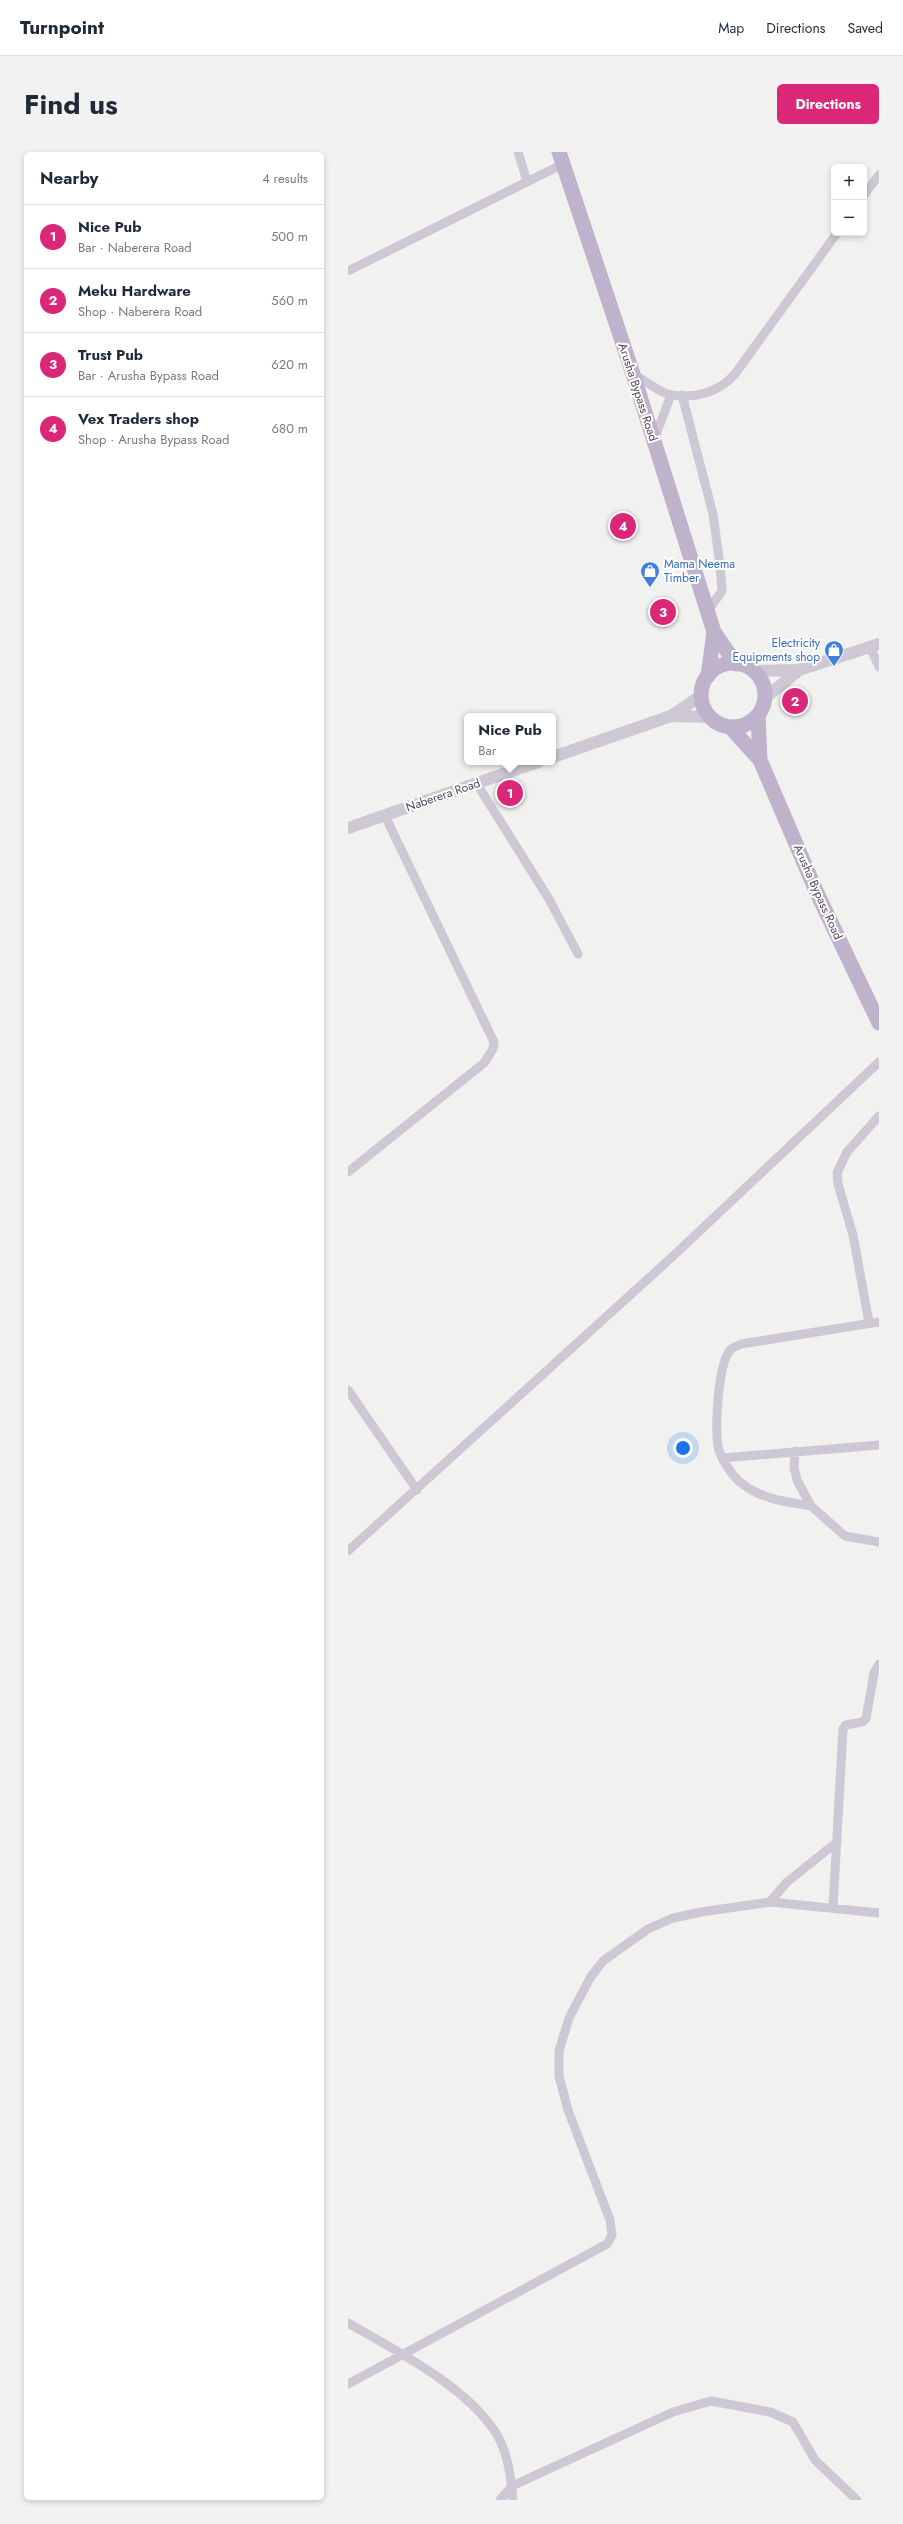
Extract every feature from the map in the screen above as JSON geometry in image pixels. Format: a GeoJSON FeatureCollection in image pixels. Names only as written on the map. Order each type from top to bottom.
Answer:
{"type":"FeatureCollection","features":[{"type":"Feature","properties":{"kind":"main road","name":"Arusha Bypass Road"},"geometry":{"type":"LineString","coordinates":[[561,158],[709,609],[714,632],[708,676],[702,694]]}},
{"type":"Feature","properties":{"kind":"main road","name":"Arusha Bypass Road"},"geometry":{"type":"LineString","coordinates":[[714,632],[736,664]]}},
{"type":"Feature","properties":{"kind":"main road"},"geometry":{"type":"LineString","coordinates":[[708,676],[725,664],[736,664],[754,671],[764,688],[765,698]]}},
{"type":"Feature","properties":{"kind":"main road"},"geometry":{"type":"LineString","coordinates":[[702,694],[702,703],[710,717]]}},
{"type":"Feature","properties":{"kind":"main road","name":"Arusha Bypass Road"},"geometry":{"type":"LineString","coordinates":[[760,760],[758,715],[765,698]]}},
{"type":"Feature","properties":{"kind":"main road"},"geometry":{"type":"LineString","coordinates":[[730,727],[741,726],[758,715]]}},
{"type":"Feature","properties":{"kind":"main road","name":"Arusha Bypass Road"},"geometry":{"type":"LineString","coordinates":[[710,717],[719,724],[730,727],[760,760],[817,893],[879,1023]]}},
{"type":"Feature","properties":{"kind":"street"},"geometry":{"type":"LineString","coordinates":[[518,152],[527,181]]}},
{"type":"Feature","properties":{"kind":"street"},"geometry":{"type":"LineString","coordinates":[[348,271],[527,181],[561,158]]}},
{"type":"Feature","properties":{"kind":"street"},"geometry":{"type":"LineString","coordinates":[[867,191],[879,175]]}},
{"type":"Feature","properties":{"kind":"street"},"geometry":{"type":"LineString","coordinates":[[633,374],[671,394],[700,396],[717,389],[730,380],[835,236]]}},
{"type":"Feature","properties":{"kind":"street"},"geometry":{"type":"LineString","coordinates":[[654,441],[671,394]]}},
{"type":"Feature","properties":{"kind":"street"},"geometry":{"type":"LineString","coordinates":[[682,394],[713,514],[719,558],[722,591],[709,609]]}},
{"type":"Feature","properties":{"kind":"street"},"geometry":{"type":"LineString","coordinates":[[754,671],[800,670],[874,646],[879,668]]}},
{"type":"Feature","properties":{"kind":"street"},"geometry":{"type":"LineString","coordinates":[[765,698],[800,670]]}},
{"type":"Feature","properties":{"kind":"street"},"geometry":{"type":"LineString","coordinates":[[556,756],[671,716],[702,694]]}},
{"type":"Feature","properties":{"kind":"street"},"geometry":{"type":"LineString","coordinates":[[671,716],[710,717]]}},
{"type":"Feature","properties":{"kind":"street","name":"Naberera Road"},"geometry":{"type":"LineString","coordinates":[[348,828],[530,765]]}},
{"type":"Feature","properties":{"kind":"street"},"geometry":{"type":"LineString","coordinates":[[477,784],[549,898],[578,954]]}},
{"type":"Feature","properties":{"kind":"street"},"geometry":{"type":"LineString","coordinates":[[348,1172],[484,1063],[493,1049],[492,1034],[385,816]]}},
{"type":"Feature","properties":{"kind":"street"},"geometry":{"type":"LineString","coordinates":[[348,1551],[672,1257],[879,1062]]}},
{"type":"Feature","properties":{"kind":"street"},"geometry":{"type":"LineString","coordinates":[[811,1506],[784,1502],[758,1494],[739,1481],[722,1458],[718,1447],[716,1426],[721,1375],[730,1350],[741,1344],[874,1322],[854,1235],[838,1184],[837,1173],[847,1152],[879,1116]]}},
{"type":"Feature","properties":{"kind":"street"},"geometry":{"type":"LineString","coordinates":[[348,1390],[417,1490]]}},
{"type":"Feature","properties":{"kind":"street"},"geometry":{"type":"LineString","coordinates":[[722,1458],[879,1445]]}},
{"type":"Feature","properties":{"kind":"street"},"geometry":{"type":"LineString","coordinates":[[795,1451],[794,1468],[797,1480],[811,1506],[845,1536],[879,1542]]}},
{"type":"Feature","properties":{"kind":"street"},"geometry":{"type":"LineString","coordinates":[[833,1907],[838,1842],[843,1729],[846,1725],[862,1722],[866,1719],[874,1673],[879,1664]]}},
{"type":"Feature","properties":{"kind":"street"},"geometry":{"type":"LineString","coordinates":[[770,1902],[787,1882],[838,1842]]}},
{"type":"Feature","properties":{"kind":"street"},"geometry":{"type":"LineString","coordinates":[[348,2384],[608,2244],[612,2235],[610,2220],[568,2110],[559,2076],[559,2051],[569,2018],[590,1978],[603,1961],[648,1929],[673,1918],[701,1912],[770,1902],[833,1907],[879,1913]]}},
{"type":"Feature","properties":{"kind":"street"},"geometry":{"type":"LineString","coordinates":[[348,2323],[402,2354],[451,2386],[492,2428],[504,2452],[512,2486],[513,2500]]}},
{"type":"Feature","properties":{"kind":"street"},"geometry":{"type":"LineString","coordinates":[[500,2500],[512,2486],[673,2412],[711,2401],[770,2412],[793,2422],[815,2460],[857,2500]]}},
{"type":"Feature","properties":{"kind":"place","name":"Vex Traders shop"},"geometry":{"type":"Point","coordinates":[623,526]}},
{"type":"Feature","properties":{"kind":"place","name":"Mama Neema Timber"},"geometry":{"type":"Point","coordinates":[650,588]}},
{"type":"Feature","properties":{"kind":"place","name":"Trust Pub"},"geometry":{"type":"Point","coordinates":[663,612]}},
{"type":"Feature","properties":{"kind":"place","name":"Electricity Equipments shop"},"geometry":{"type":"Point","coordinates":[834,667]}},
{"type":"Feature","properties":{"kind":"place","name":"Meku Hardware"},"geometry":{"type":"Point","coordinates":[795,701]}},
{"type":"Feature","properties":{"kind":"place","name":"Nice Pub"},"geometry":{"type":"Point","coordinates":[510,793]}}]}
